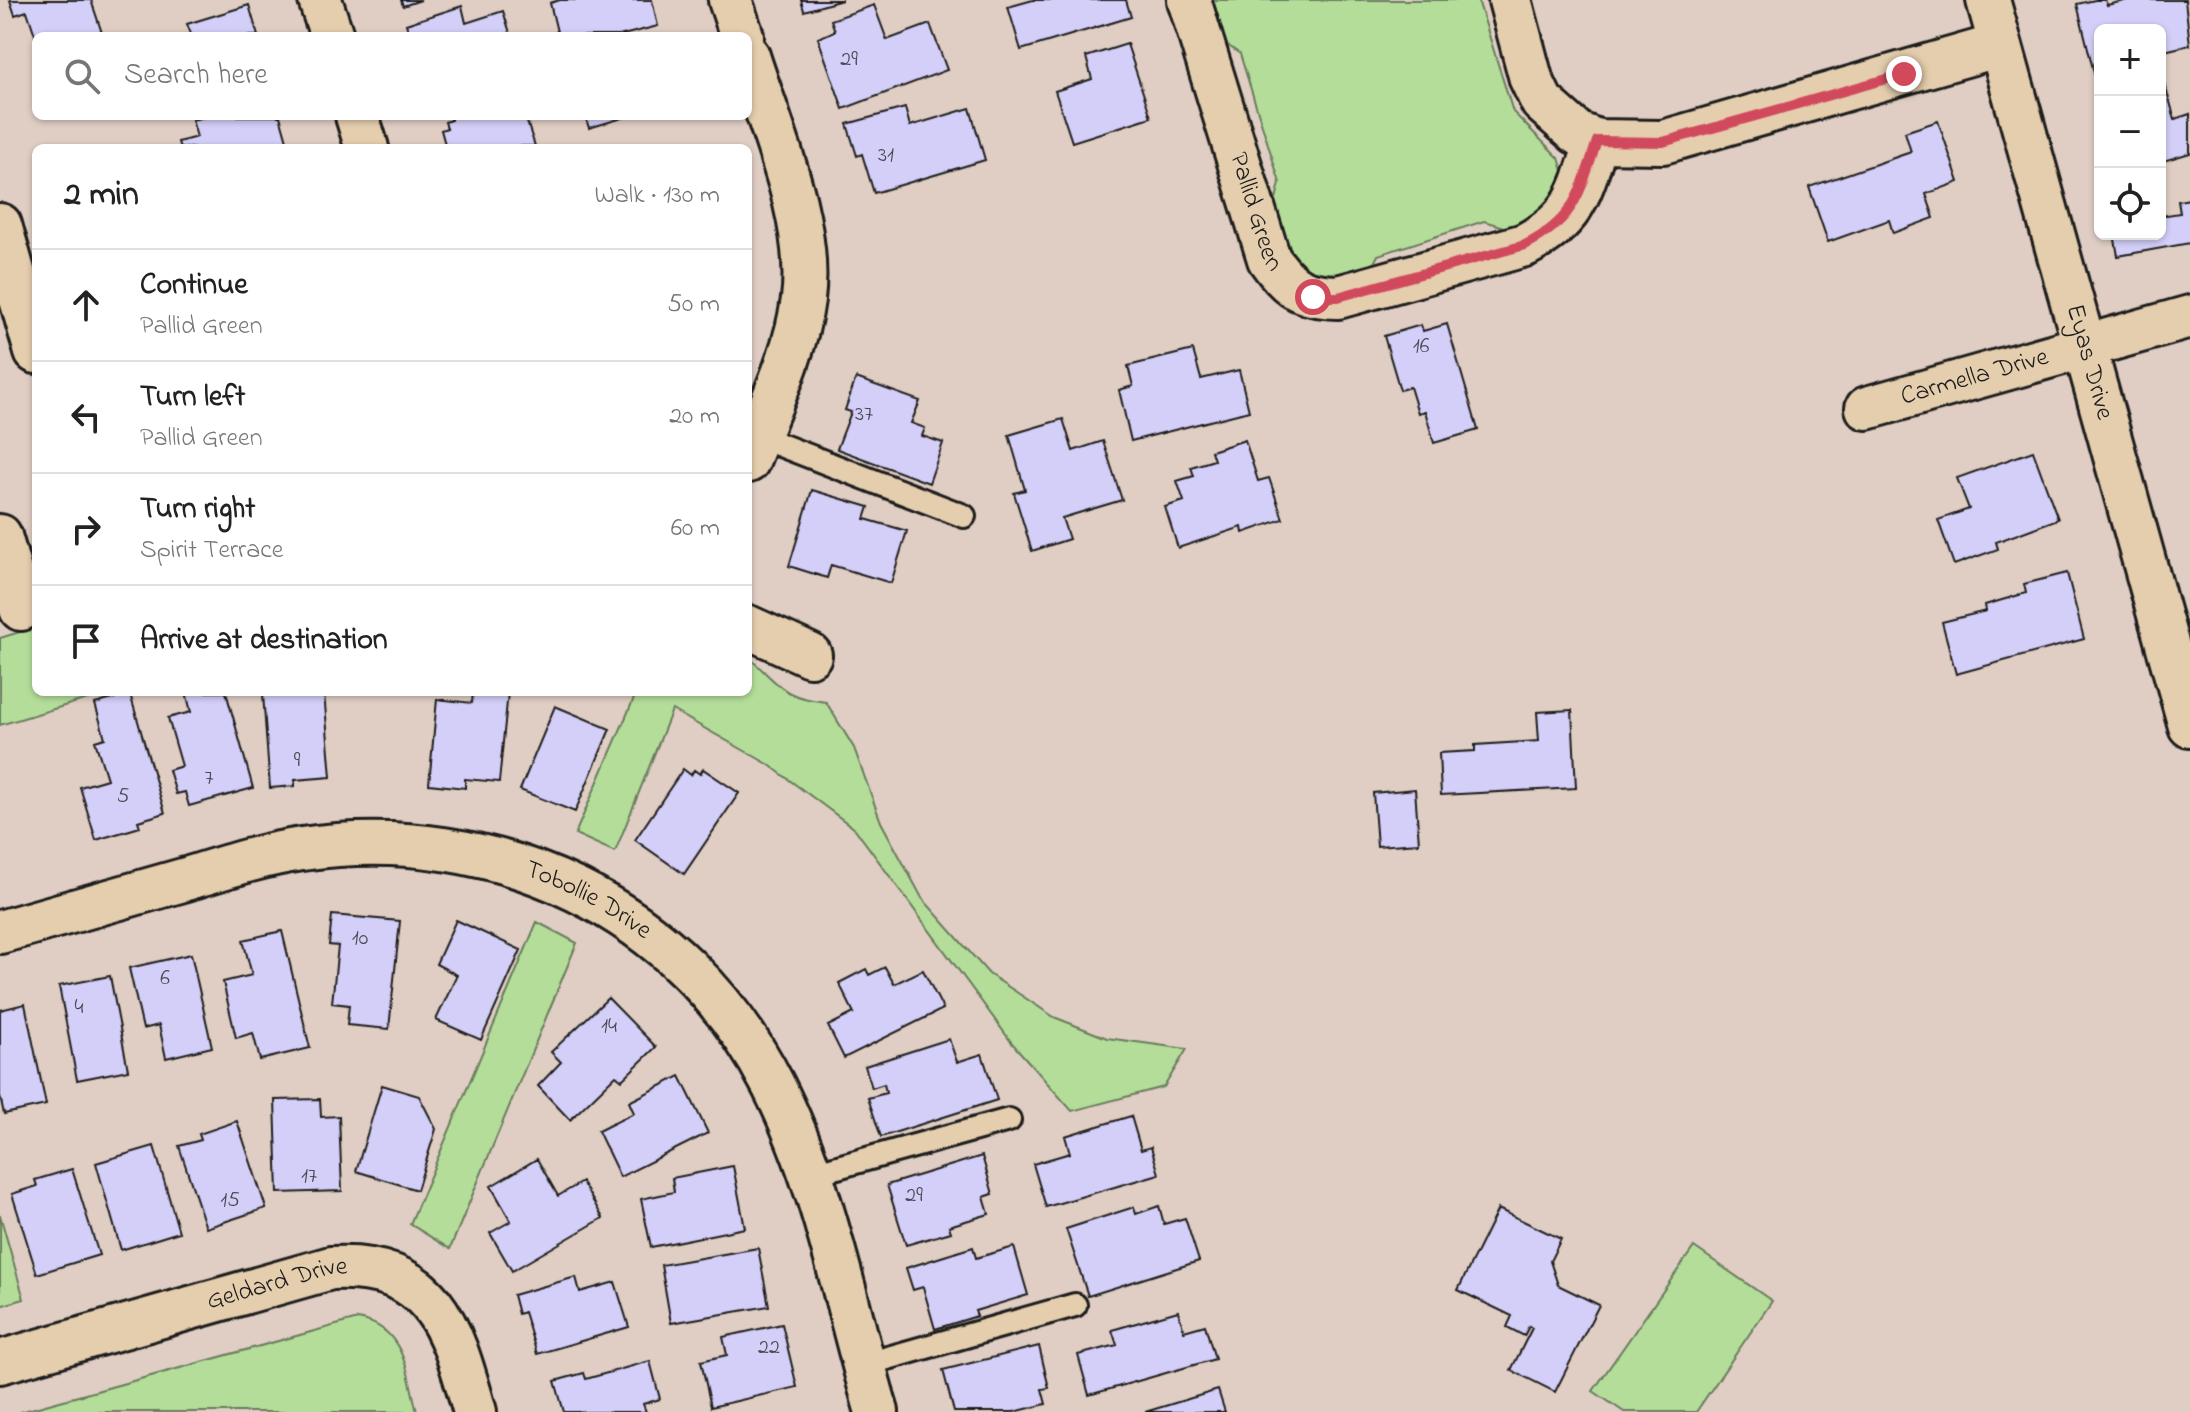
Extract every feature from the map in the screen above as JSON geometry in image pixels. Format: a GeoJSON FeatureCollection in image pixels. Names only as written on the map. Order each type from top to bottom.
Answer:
{"type":"FeatureCollection","features":[{"type":"Feature","properties":{"kind":"street"},"geometry":{"type":"LineString","coordinates":[[320,0],[331,32]]}},
{"type":"Feature","properties":{"kind":"street"},"geometry":{"type":"LineString","coordinates":[[730,0],[741,32]]}},
{"type":"Feature","properties":{"kind":"street","name":"Pallid Green"},"geometry":{"type":"LineString","coordinates":[[1189,0],[1269,259],[1297,290],[1313,297],[1338,297],[1525,245],[1547,234],[1566,218],[1578,199],[1597,141]]}},
{"type":"Feature","properties":{"kind":"street"},"geometry":{"type":"LineString","coordinates":[[1510,0],[1531,79],[1542,102],[1577,133],[1597,141],[1663,142],[2000,45]]}},
{"type":"Feature","properties":{"kind":"street","name":"Eyas Drive"},"geometry":{"type":"LineString","coordinates":[[1988,0],[2190,726]]}},
{"type":"Feature","properties":{"kind":"street"},"geometry":{"type":"LineString","coordinates":[[752,69],[798,218],[805,269],[797,329],[753,448]]}},
{"type":"Feature","properties":{"kind":"street"},"geometry":{"type":"LineString","coordinates":[[358,120],[366,144]]}},
{"type":"Feature","properties":{"kind":"street"},"geometry":{"type":"LineString","coordinates":[[0,225],[23,351]]}},
{"type":"Feature","properties":{"kind":"street","name":"Carmella Drive"},"geometry":{"type":"LineString","coordinates":[[1867,408],[2190,317]]}},
{"type":"Feature","properties":{"kind":"street"},"geometry":{"type":"LineString","coordinates":[[0,536],[19,610]]}},
{"type":"Feature","properties":{"kind":"street"},"geometry":{"type":"LineString","coordinates":[[752,629],[810,655]]}},
{"type":"Feature","properties":{"kind":"street","name":"Tobollie Drive"},"geometry":{"type":"LineString","coordinates":[[0,932],[255,859],[301,849],[354,844],[409,845],[463,851],[535,871],[613,907],[691,971],[721,1005],[773,1084],[812,1174],[877,1412]]}},
{"type":"Feature","properties":{"kind":"street","name":"Geldard Drive"},"geometry":{"type":"LineString","coordinates":[[0,1362],[331,1268],[358,1267],[384,1271],[428,1297],[451,1333],[475,1412]]}},
{"type":"Feature","properties":{"kind":"lane"},"geometry":{"type":"LineString","coordinates":[[753,448],[964,516]]}},
{"type":"Feature","properties":{"kind":"lane"},"geometry":{"type":"LineString","coordinates":[[812,1174],[1009,1120]]}},
{"type":"Feature","properties":{"kind":"lane"},"geometry":{"type":"LineString","coordinates":[[863,1365],[1075,1305]]}},
{"type":"Feature","properties":{"kind":"green space"},"geometry":{"type":"Polygon","coordinates":[[[1205,0],[1478,0],[1513,112],[1559,158],[1564,174],[1548,213],[1507,228],[1484,221],[1378,255],[1371,269],[1335,278],[1313,276],[1289,260],[1272,215],[1280,183],[1240,54],[1216,37],[1205,0]]]}},
{"type":"Feature","properties":{"kind":"green space"},"geometry":{"type":"Polygon","coordinates":[[[32,628],[32,696],[98,696],[0,725],[0,638],[32,628]]]}},
{"type":"Feature","properties":{"kind":"green space"},"geometry":{"type":"Polygon","coordinates":[[[752,661],[790,693],[826,702],[854,748],[881,822],[922,898],[989,974],[1054,1017],[1107,1038],[1187,1049],[1164,1087],[1072,1111],[1012,1043],[855,829],[768,764],[672,710],[615,852],[575,834],[635,696],[752,696],[752,661]]]}},
{"type":"Feature","properties":{"kind":"green space"},"geometry":{"type":"Polygon","coordinates":[[[537,922],[577,943],[450,1249],[410,1224],[537,922]]]}},
{"type":"Feature","properties":{"kind":"green space"},"geometry":{"type":"Polygon","coordinates":[[[0,1215],[24,1299],[0,1306],[0,1215]]]}},
{"type":"Feature","properties":{"kind":"green space"},"geometry":{"type":"Polygon","coordinates":[[[1694,1247],[1772,1301],[1696,1412],[1624,1412],[1593,1391],[1694,1247]]]}},
{"type":"Feature","properties":{"kind":"green space"},"geometry":{"type":"Polygon","coordinates":[[[358,1319],[386,1331],[395,1342],[406,1368],[417,1412],[20,1412],[358,1319]]]}},
{"type":"Feature","properties":{"kind":"building"},"geometry":{"type":"Polygon","coordinates":[[[10,0],[91,0],[102,32],[34,32],[27,11],[15,15],[10,0]]]}},
{"type":"Feature","properties":{"kind":"building"},"geometry":{"type":"Polygon","coordinates":[[[401,0],[421,0],[403,6],[401,0]]]}},
{"type":"Feature","properties":{"kind":"building"},"geometry":{"type":"Polygon","coordinates":[[[560,0],[652,0],[658,26],[635,32],[557,32],[550,3],[560,0]]]}},
{"type":"Feature","properties":{"kind":"building"},"geometry":{"type":"Polygon","coordinates":[[[801,0],[842,0],[804,11],[801,0]]]}},
{"type":"Feature","properties":{"kind":"building"},"geometry":{"type":"Polygon","coordinates":[[[1033,0],[1126,0],[1131,17],[1021,50],[1008,7],[1033,0]]]}},
{"type":"Feature","properties":{"kind":"building"},"geometry":{"type":"Polygon","coordinates":[[[2095,0],[2105,0],[2107,5],[2128,0],[2185,0],[2190,45],[2166,51],[2166,24],[2094,24],[2094,73],[2077,4],[2095,0]]]}},
{"type":"Feature","properties":{"kind":"building"},"geometry":{"type":"Polygon","coordinates":[[[249,5],[257,32],[190,32],[187,24],[249,5]]]}},
{"type":"Feature","properties":{"kind":"building"},"geometry":{"type":"Polygon","coordinates":[[[874,5],[887,40],[930,24],[947,70],[843,109],[818,38],[835,31],[831,20],[874,5]]]}},
{"type":"Feature","properties":{"kind":"building"},"geometry":{"type":"Polygon","coordinates":[[[462,6],[466,23],[503,11],[510,32],[409,32],[406,24],[462,6]]]}},
{"type":"Feature","properties":{"kind":"building"},"geometry":{"type":"Polygon","coordinates":[[[1127,44],[1151,117],[1072,142],[1055,91],[1092,79],[1086,57],[1127,44]]]}},
{"type":"Feature","properties":{"kind":"building"},"geometry":{"type":"Polygon","coordinates":[[[2166,89],[2175,119],[2190,114],[2190,153],[2166,160],[2166,89]]]}},
{"type":"Feature","properties":{"kind":"building"},"geometry":{"type":"Polygon","coordinates":[[[905,108],[910,126],[970,108],[985,160],[874,193],[862,154],[857,156],[847,124],[905,108]]]}},
{"type":"Feature","properties":{"kind":"building"},"geometry":{"type":"Polygon","coordinates":[[[192,120],[281,120],[288,144],[178,142],[197,137],[192,120]]]}},
{"type":"Feature","properties":{"kind":"building"},"geometry":{"type":"Polygon","coordinates":[[[526,120],[534,144],[445,144],[441,130],[447,128],[445,122],[526,120]]]}},
{"type":"Feature","properties":{"kind":"building"},"geometry":{"type":"Polygon","coordinates":[[[586,120],[616,120],[589,128],[586,120]]]}},
{"type":"Feature","properties":{"kind":"building"},"geometry":{"type":"Polygon","coordinates":[[[1938,121],[1959,182],[1926,194],[1934,218],[1893,233],[1889,220],[1828,242],[1809,187],[1911,152],[1905,132],[1938,121]]]}},
{"type":"Feature","properties":{"kind":"building"},"geometry":{"type":"Polygon","coordinates":[[[2190,199],[2190,243],[2118,256],[2115,240],[2166,240],[2166,215],[2180,213],[2178,201],[2190,199]]]}},
{"type":"Feature","properties":{"kind":"building"},"geometry":{"type":"Polygon","coordinates":[[[1447,324],[1478,430],[1434,443],[1425,411],[1418,413],[1410,387],[1400,390],[1384,336],[1421,325],[1423,331],[1447,324]]]}},
{"type":"Feature","properties":{"kind":"building"},"geometry":{"type":"Polygon","coordinates":[[[1193,350],[1201,379],[1239,370],[1249,411],[1131,441],[1119,390],[1133,386],[1128,366],[1193,350]]]}},
{"type":"Feature","properties":{"kind":"building"},"geometry":{"type":"Polygon","coordinates":[[[856,378],[920,401],[911,423],[925,428],[922,436],[943,443],[929,483],[837,449],[851,412],[845,410],[856,378]]]}},
{"type":"Feature","properties":{"kind":"building"},"geometry":{"type":"Polygon","coordinates":[[[1063,419],[1073,451],[1103,441],[1122,500],[1062,518],[1069,539],[1032,551],[1014,493],[1025,490],[1009,435],[1063,419]]]}},
{"type":"Feature","properties":{"kind":"building"},"geometry":{"type":"Polygon","coordinates":[[[1245,440],[1258,481],[1269,478],[1283,519],[1243,533],[1242,527],[1178,548],[1165,507],[1184,501],[1177,481],[1194,476],[1191,467],[1214,460],[1211,451],[1245,440]]]}},
{"type":"Feature","properties":{"kind":"building"},"geometry":{"type":"Polygon","coordinates":[[[2033,451],[2058,519],[1996,542],[1998,549],[1954,565],[1938,520],[1969,509],[1957,478],[2033,451]]]}},
{"type":"Feature","properties":{"kind":"building"},"geometry":{"type":"Polygon","coordinates":[[[812,490],[869,507],[865,519],[907,531],[891,583],[831,565],[827,578],[789,566],[812,490]]]}},
{"type":"Feature","properties":{"kind":"building"},"geometry":{"type":"Polygon","coordinates":[[[2067,573],[2084,639],[1956,674],[1942,622],[1986,611],[1985,605],[2026,593],[2024,584],[2067,573]]]}},
{"type":"Feature","properties":{"kind":"building"},"geometry":{"type":"Polygon","coordinates":[[[131,696],[165,813],[138,821],[140,827],[96,840],[80,787],[107,779],[95,741],[105,738],[95,704],[131,696]]]}},
{"type":"Feature","properties":{"kind":"building"},"geometry":{"type":"Polygon","coordinates":[[[187,696],[227,696],[253,788],[189,806],[185,792],[176,794],[169,770],[182,766],[168,718],[191,712],[187,696]]]}},
{"type":"Feature","properties":{"kind":"building"},"geometry":{"type":"Polygon","coordinates":[[[263,696],[324,696],[331,777],[295,780],[295,786],[270,788],[263,696]]]}},
{"type":"Feature","properties":{"kind":"building"},"geometry":{"type":"Polygon","coordinates":[[[473,696],[508,696],[499,782],[465,779],[465,788],[429,784],[437,699],[472,703],[473,696]]]}},
{"type":"Feature","properties":{"kind":"building"},"geometry":{"type":"Polygon","coordinates":[[[555,706],[610,729],[575,812],[520,790],[555,706]]]}},
{"type":"Feature","properties":{"kind":"building"},"geometry":{"type":"Polygon","coordinates":[[[1572,710],[1576,788],[1441,795],[1439,753],[1475,751],[1475,745],[1539,741],[1537,712],[1572,710]]]}},
{"type":"Feature","properties":{"kind":"building"},"geometry":{"type":"Polygon","coordinates":[[[683,769],[691,775],[694,770],[700,774],[703,769],[739,793],[684,874],[635,840],[683,769]]]}},
{"type":"Feature","properties":{"kind":"building"},"geometry":{"type":"Polygon","coordinates":[[[1415,789],[1419,843],[1377,846],[1373,793],[1415,789]]]}},
{"type":"Feature","properties":{"kind":"building"},"geometry":{"type":"Polygon","coordinates":[[[332,915],[400,921],[389,1029],[347,1025],[349,1005],[332,1003],[338,946],[329,945],[332,915]]]}},
{"type":"Feature","properties":{"kind":"building"},"geometry":{"type":"Polygon","coordinates":[[[456,920],[521,950],[481,1040],[436,1020],[457,975],[436,964],[456,920]]]}},
{"type":"Feature","properties":{"kind":"building"},"geometry":{"type":"Polygon","coordinates":[[[282,931],[310,1048],[260,1060],[253,1033],[236,1038],[223,982],[252,975],[243,940],[282,931]]]}},
{"type":"Feature","properties":{"kind":"building"},"geometry":{"type":"Polygon","coordinates":[[[191,954],[212,1047],[166,1058],[159,1025],[143,1029],[129,968],[191,954]]]}},
{"type":"Feature","properties":{"kind":"building"},"geometry":{"type":"Polygon","coordinates":[[[885,967],[894,984],[923,970],[943,1009],[844,1058],[828,1026],[854,1013],[839,983],[866,969],[869,975],[885,967]]]}},
{"type":"Feature","properties":{"kind":"building"},"geometry":{"type":"Polygon","coordinates":[[[110,976],[128,1070],[77,1080],[59,986],[110,976]]]}},
{"type":"Feature","properties":{"kind":"building"},"geometry":{"type":"Polygon","coordinates":[[[608,998],[656,1047],[622,1080],[616,1075],[570,1120],[538,1086],[561,1062],[551,1052],[608,998]]]}},
{"type":"Feature","properties":{"kind":"building"},"geometry":{"type":"Polygon","coordinates":[[[25,1004],[46,1105],[4,1114],[0,1096],[0,1010],[25,1004]]]}},
{"type":"Feature","properties":{"kind":"building"},"geometry":{"type":"Polygon","coordinates":[[[949,1039],[957,1062],[982,1054],[997,1100],[881,1137],[868,1098],[886,1093],[884,1084],[872,1088],[865,1066],[949,1039]]]}},
{"type":"Feature","properties":{"kind":"building"},"geometry":{"type":"Polygon","coordinates":[[[680,1076],[708,1133],[620,1177],[598,1131],[634,1113],[629,1102],[680,1076]]]}},
{"type":"Feature","properties":{"kind":"building"},"geometry":{"type":"Polygon","coordinates":[[[382,1085],[419,1096],[436,1129],[417,1190],[356,1171],[382,1085]]]}},
{"type":"Feature","properties":{"kind":"building"},"geometry":{"type":"Polygon","coordinates":[[[320,1099],[321,1117],[339,1116],[342,1191],[278,1193],[275,1100],[320,1099]]]}},
{"type":"Feature","properties":{"kind":"building"},"geometry":{"type":"Polygon","coordinates":[[[1131,1116],[1141,1150],[1151,1147],[1159,1174],[1046,1207],[1033,1164],[1070,1153],[1065,1136],[1131,1116]]]}},
{"type":"Feature","properties":{"kind":"building"},"geometry":{"type":"Polygon","coordinates":[[[237,1121],[266,1208],[206,1228],[179,1146],[201,1140],[199,1134],[237,1121]]]}},
{"type":"Feature","properties":{"kind":"building"},"geometry":{"type":"Polygon","coordinates":[[[154,1146],[179,1232],[121,1250],[96,1163],[154,1146]]]}},
{"type":"Feature","properties":{"kind":"building"},"geometry":{"type":"Polygon","coordinates":[[[982,1156],[993,1194],[984,1197],[989,1214],[949,1226],[951,1232],[906,1245],[887,1185],[982,1156]]]}},
{"type":"Feature","properties":{"kind":"building"},"geometry":{"type":"Polygon","coordinates":[[[537,1159],[558,1196],[582,1182],[603,1218],[512,1271],[490,1233],[511,1221],[491,1186],[537,1159]]]}},
{"type":"Feature","properties":{"kind":"building"},"geometry":{"type":"Polygon","coordinates":[[[733,1166],[745,1228],[651,1247],[641,1199],[674,1192],[672,1178],[733,1166]]]}},
{"type":"Feature","properties":{"kind":"building"},"geometry":{"type":"Polygon","coordinates":[[[72,1169],[99,1255],[37,1274],[12,1194],[37,1186],[35,1180],[72,1169]]]}},
{"type":"Feature","properties":{"kind":"building"},"geometry":{"type":"Polygon","coordinates":[[[1159,1206],[1164,1224],[1185,1218],[1199,1261],[1088,1296],[1066,1229],[1134,1207],[1136,1214],[1159,1206]]]}},
{"type":"Feature","properties":{"kind":"building"},"geometry":{"type":"Polygon","coordinates":[[[1498,1209],[1561,1239],[1550,1261],[1558,1285],[1599,1305],[1555,1392],[1511,1370],[1532,1328],[1529,1326],[1524,1336],[1507,1327],[1512,1316],[1458,1290],[1498,1209]]]}},
{"type":"Feature","properties":{"kind":"building"},"geometry":{"type":"Polygon","coordinates":[[[973,1247],[976,1258],[1014,1247],[1028,1295],[975,1311],[977,1316],[935,1329],[923,1287],[913,1290],[906,1268],[973,1247]]]}},
{"type":"Feature","properties":{"kind":"building"},"geometry":{"type":"Polygon","coordinates":[[[758,1248],[769,1306],[671,1323],[661,1265],[758,1248]]]}},
{"type":"Feature","properties":{"kind":"building"},"geometry":{"type":"Polygon","coordinates":[[[576,1277],[580,1292],[615,1282],[629,1327],[537,1354],[524,1312],[518,1314],[513,1295],[576,1277]]]}},
{"type":"Feature","properties":{"kind":"building"},"geometry":{"type":"Polygon","coordinates":[[[1178,1311],[1184,1331],[1205,1325],[1215,1359],[1089,1395],[1078,1355],[1117,1345],[1112,1330],[1178,1311]]]}},
{"type":"Feature","properties":{"kind":"building"},"geometry":{"type":"Polygon","coordinates":[[[782,1324],[797,1387],[711,1407],[701,1361],[727,1355],[723,1337],[782,1324]]]}},
{"type":"Feature","properties":{"kind":"building"},"geometry":{"type":"Polygon","coordinates":[[[1039,1346],[1049,1388],[1042,1389],[1046,1404],[1014,1412],[954,1412],[943,1370],[1039,1346]]]}},
{"type":"Feature","properties":{"kind":"building"},"geometry":{"type":"Polygon","coordinates":[[[650,1361],[660,1399],[643,1404],[646,1412],[564,1412],[555,1381],[584,1373],[586,1379],[650,1361]]]}},
{"type":"Feature","properties":{"kind":"building"},"geometry":{"type":"Polygon","coordinates":[[[1218,1390],[1225,1412],[1145,1412],[1218,1390]]]}},
{"type":"Feature","properties":{"kind":"route"},"geometry":{"type":"LineString","coordinates":[[1313,297],[1338,297],[1525,245],[1547,234],[1566,218],[1578,199],[1597,141],[1663,142],[1904,74]]}}]}
